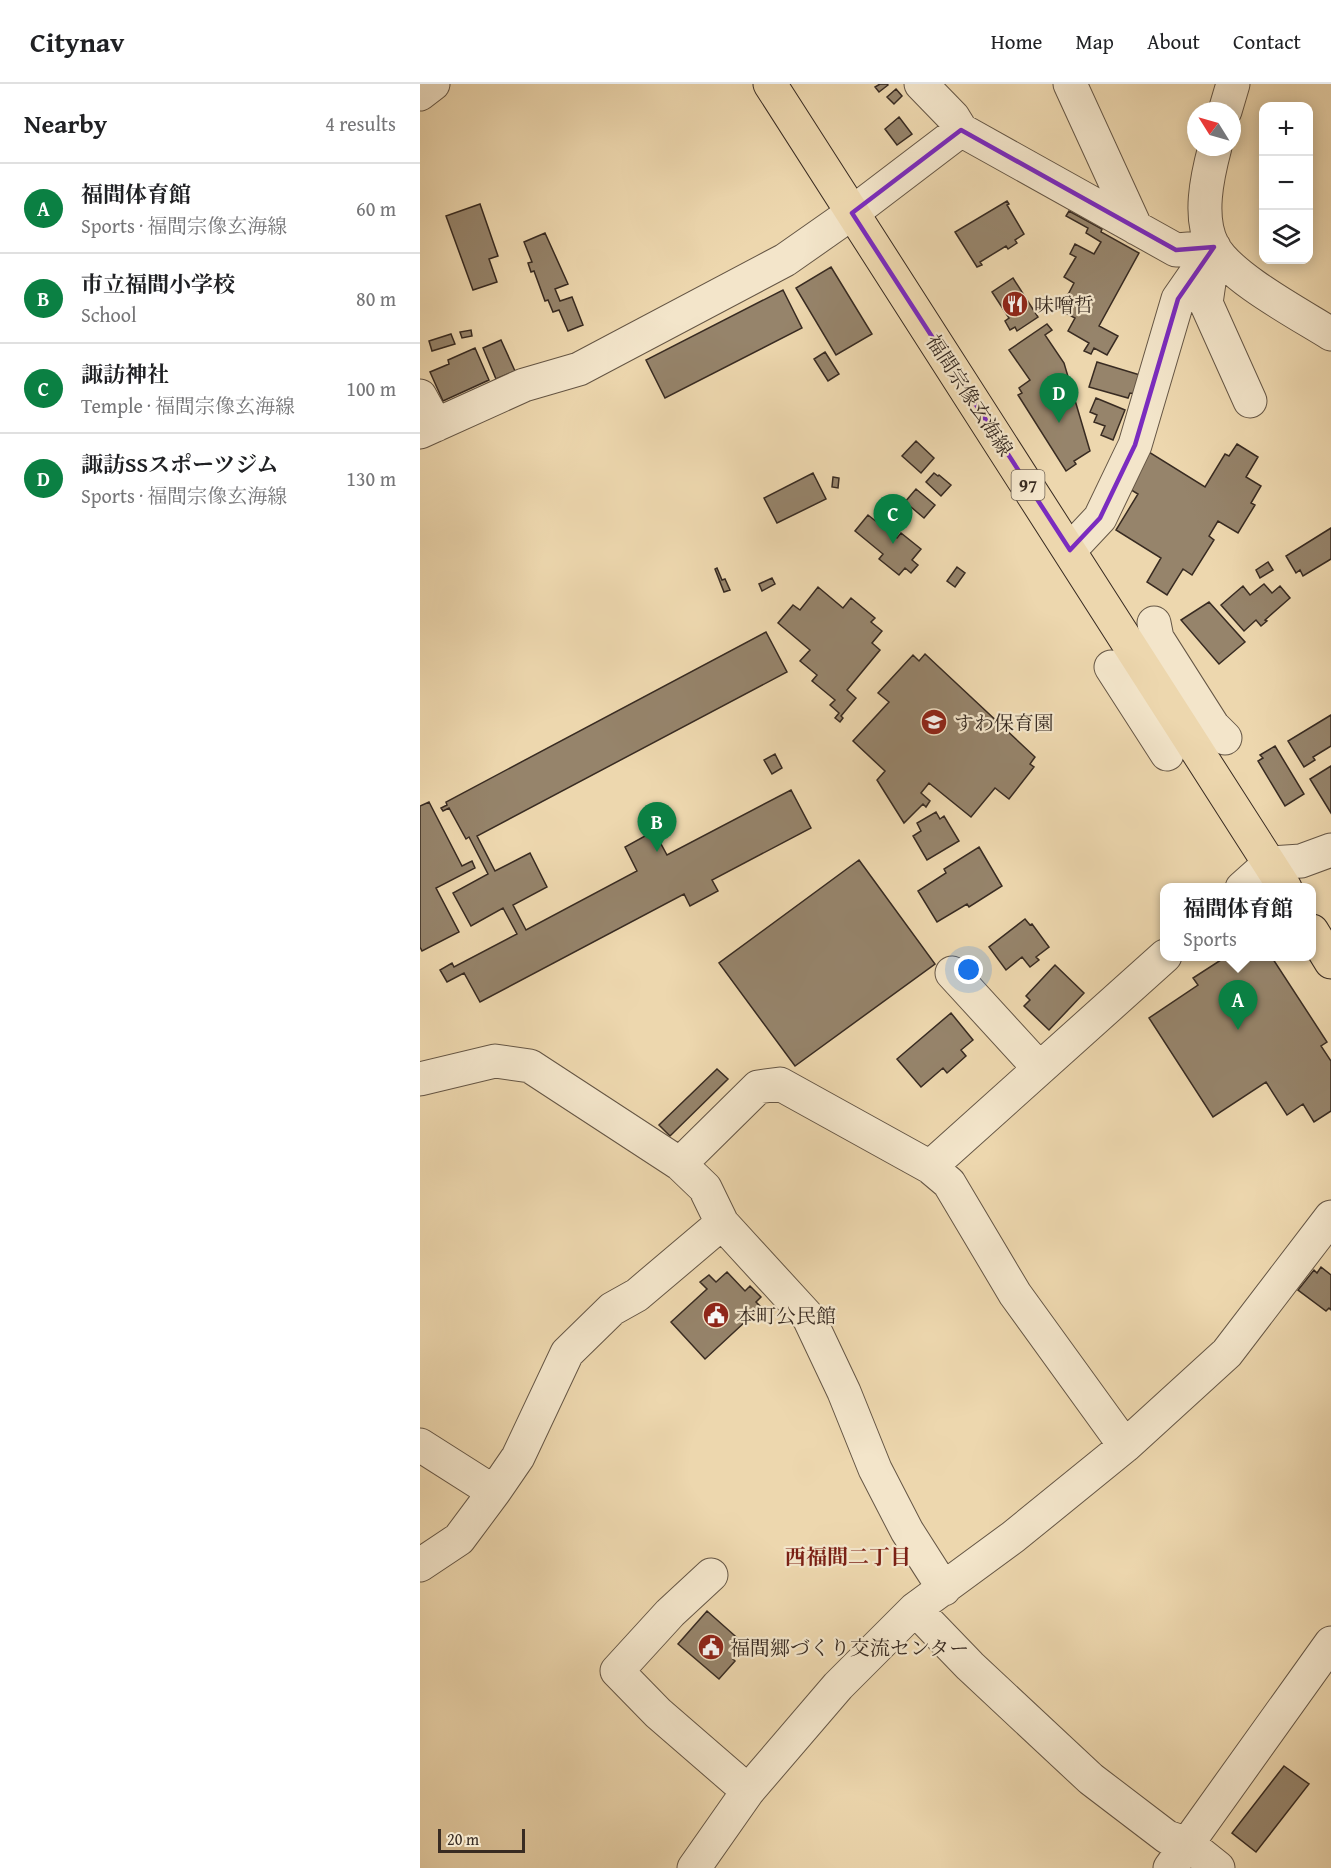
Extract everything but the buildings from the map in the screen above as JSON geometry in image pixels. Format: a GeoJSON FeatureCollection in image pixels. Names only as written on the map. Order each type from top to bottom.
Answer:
{"type":"FeatureCollection","features":[{"type":"Feature","properties":{"kind":"main road","name":"福間宗像玄海線"},"geometry":{"type":"LineString","coordinates":[[770,84],[1277,875]]}},
{"type":"Feature","properties":{"kind":"main road"},"geometry":{"type":"LineString","coordinates":[[1316,939],[1331,962]]}},
{"type":"Feature","properties":{"kind":"street"},"geometry":{"type":"LineString","coordinates":[[420,94],[433,84]]}},
{"type":"Feature","properties":{"kind":"street"},"geometry":{"type":"LineString","coordinates":[[921,84],[961,130],[1136,228],[1176,250],[1214,248]]}},
{"type":"Feature","properties":{"kind":"street"},"geometry":{"type":"LineString","coordinates":[[1070,84],[1136,228]]}},
{"type":"Feature","properties":{"kind":"street"},"geometry":{"type":"LineString","coordinates":[[1228,102],[1233,84]]}},
{"type":"Feature","properties":{"kind":"street"},"geometry":{"type":"LineString","coordinates":[[420,396],[428,429],[524,385],[579,369],[785,260],[852,213],[961,130]]}},
{"type":"Feature","properties":{"kind":"street"},"geometry":{"type":"LineString","coordinates":[[1214,156],[1206,202],[1206,225],[1214,248],[1230,265],[1264,293],[1331,334]]}},
{"type":"Feature","properties":{"kind":"street"},"geometry":{"type":"LineString","coordinates":[[1214,248],[1206,303],[1250,401]]}},
{"type":"Feature","properties":{"kind":"street"},"geometry":{"type":"LineString","coordinates":[[1070,550],[1100,518],[1135,445],[1178,299],[1214,248]]}},
{"type":"Feature","properties":{"kind":"street"},"geometry":{"type":"LineString","coordinates":[[1154,623],[1157,638],[1213,726],[1225,738]]}},
{"type":"Feature","properties":{"kind":"street"},"geometry":{"type":"LineString","coordinates":[[1111,667],[1167,754]]}},
{"type":"Feature","properties":{"kind":"street"},"geometry":{"type":"LineString","coordinates":[[1140,712],[1185,682]]}},
{"type":"Feature","properties":{"kind":"street"},"geometry":{"type":"LineString","coordinates":[[1255,883],[1277,875],[1301,861],[1331,850]]}},
{"type":"Feature","properties":{"kind":"street"},"geometry":{"type":"LineString","coordinates":[[930,1167],[1160,961]]}},
{"type":"Feature","properties":{"kind":"street"},"geometry":{"type":"LineString","coordinates":[[952,973],[1039,1068]]}},
{"type":"Feature","properties":{"kind":"street"},"geometry":{"type":"LineString","coordinates":[[420,1079],[495,1061],[530,1066],[681,1164],[705,1188],[722,1223],[809,1318],[844,1392],[875,1469],[907,1531],[944,1589]]}},
{"type":"Feature","properties":{"kind":"street"},"geometry":{"type":"LineString","coordinates":[[681,1164],[758,1087],[780,1084],[930,1167],[949,1183],[1016,1294],[1125,1446]]}},
{"type":"Feature","properties":{"kind":"street"},"geometry":{"type":"LineString","coordinates":[[694,1868],[748,1791],[838,1686],[915,1609],[1013,1537],[1125,1446],[1227,1353],[1331,1217]]}},
{"type":"Feature","properties":{"kind":"street"},"geometry":{"type":"LineString","coordinates":[[420,1565],[459,1539],[494,1492],[518,1457],[567,1353],[612,1309],[637,1295],[722,1223]]}},
{"type":"Feature","properties":{"kind":"street"},"geometry":{"type":"LineString","coordinates":[[420,1445],[494,1492]]}},
{"type":"Feature","properties":{"kind":"street"},"geometry":{"type":"LineString","coordinates":[[711,1575],[670,1613],[617,1671],[658,1713],[748,1791]]}},
{"type":"Feature","properties":{"kind":"street"},"geometry":{"type":"LineString","coordinates":[[915,1609],[970,1666],[1090,1779],[1167,1838],[1179,1856],[1218,1868]]}},
{"type":"Feature","properties":{"kind":"street"},"geometry":{"type":"LineString","coordinates":[[1179,1856],[1331,1643]]}},
{"type":"Feature","properties":{"kind":"highlighted area"},"geometry":{"type":"Polygon","coordinates":[[[961,130],[1176,250],[1214,247],[1178,299],[1135,445],[1100,518],[1070,550],[852,213],[961,130]]]}},
{"type":"Feature","properties":{"kind":"place","name":"味噌哲"},"geometry":{"type":"Point","coordinates":[1015,304]}},
{"type":"Feature","properties":{"kind":"place","name":"諏訪SSスポーツジム"},"geometry":{"type":"Point","coordinates":[1059,423]}},
{"type":"Feature","properties":{"kind":"place","name":"諏訪神社"},"geometry":{"type":"Point","coordinates":[893,544]}},
{"type":"Feature","properties":{"kind":"place","name":"すわ保育園"},"geometry":{"type":"Point","coordinates":[934,722]}},
{"type":"Feature","properties":{"kind":"place","name":"市立福間小学校"},"geometry":{"type":"Point","coordinates":[657,852]}},
{"type":"Feature","properties":{"kind":"place","name":"福間体育館"},"geometry":{"type":"Point","coordinates":[1238,1030]}},
{"type":"Feature","properties":{"kind":"place","name":"本町公民館"},"geometry":{"type":"Point","coordinates":[716,1315]}},
{"type":"Feature","properties":{"kind":"place","name":"福間郷づくり交流センター"},"geometry":{"type":"Point","coordinates":[711,1647]}},
{"type":"Feature","properties":{"kind":"district","name":"西福間二丁目"},"geometry":{"type":"Point","coordinates":[848,1556]}}]}
